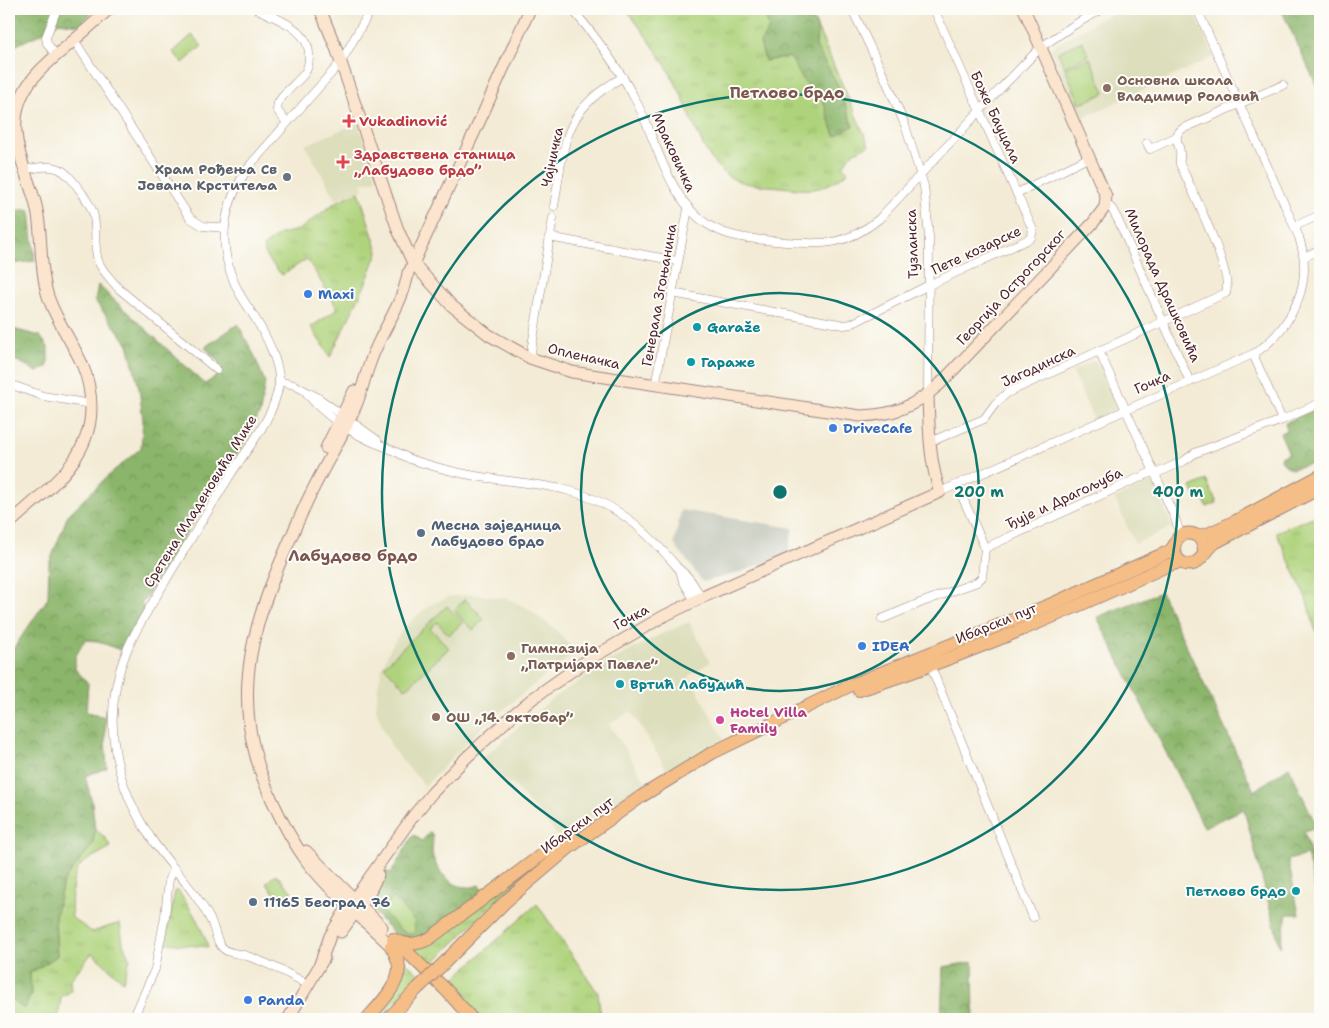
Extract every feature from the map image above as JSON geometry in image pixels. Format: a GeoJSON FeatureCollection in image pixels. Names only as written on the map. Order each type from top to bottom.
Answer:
{"type":"FeatureCollection","features":[{"type":"Feature","properties":{"kind":"main road"},"geometry":{"type":"LineString","coordinates":[[1320,476],[1208,534],[1181,535],[1175,543],[1175,555],[1181,562],[1189,564],[1197,562],[1216,542],[1320,488]]}},
{"type":"Feature","properties":{"kind":"main road"},"geometry":{"type":"LineString","coordinates":[[1196,535],[1203,542],[1204,553]]}},
{"type":"Feature","properties":{"kind":"main road","name":"Ибарски пут"},"geometry":{"type":"LineString","coordinates":[[928,660],[1170,551],[1175,543]]}},
{"type":"Feature","properties":{"kind":"main road","name":"Ибарски пут"},"geometry":{"type":"LineString","coordinates":[[392,1016],[480,925],[528,881],[592,830],[642,796],[712,754],[851,685],[928,660],[966,652],[1169,565],[1181,562]]}},
{"type":"Feature","properties":{"kind":"main road"},"geometry":{"type":"LineString","coordinates":[[392,942],[416,944],[429,939],[544,853],[566,840],[592,830]]}},
{"type":"Feature","properties":{"kind":"main road"},"geometry":{"type":"LineString","coordinates":[[367,1019],[392,987],[397,976],[398,962],[392,942]]}},
{"type":"Feature","properties":{"kind":"main road"},"geometry":{"type":"LineString","coordinates":[[392,942],[466,1019]]}},
{"type":"Feature","properties":{"kind":"main road"},"geometry":{"type":"LineString","coordinates":[[392,942],[448,992],[472,1019]]}},
{"type":"Feature","properties":{"kind":"street"},"geometry":{"type":"LineString","coordinates":[[56,56],[47,43],[46,37],[57,9]]}},
{"type":"Feature","properties":{"kind":"street"},"geometry":{"type":"LineString","coordinates":[[9,524],[59,479],[79,454],[90,421],[91,404],[89,387],[83,367],[56,315],[47,292],[43,274],[37,207],[24,170],[15,132],[18,107],[28,85],[56,56],[109,9]]}},
{"type":"Feature","properties":{"kind":"street"},"geometry":{"type":"LineString","coordinates":[[258,9],[295,29],[304,38],[308,47],[309,58],[306,71],[278,104],[277,110],[286,123]]}},
{"type":"Feature","properties":{"kind":"street","name":"Опленачка"},"geometry":{"type":"LineString","coordinates":[[320,9],[341,62],[411,268],[470,321],[507,346],[530,358],[572,372],[860,416],[901,410],[915,404],[928,394]]}},
{"type":"Feature","properties":{"kind":"street","name":"Сретена Младеновића Мике"},"geometry":{"type":"LineString","coordinates":[[309,985],[261,962],[242,954],[228,952],[222,948],[202,906],[155,843],[130,803],[118,769],[114,745],[113,720],[115,695],[127,650],[183,551],[265,421],[275,399],[279,381],[270,344],[241,295],[232,276],[225,252],[224,228],[230,202],[240,180],[251,164],[341,62],[371,9]]}},
{"type":"Feature","properties":{"kind":"street"},"geometry":{"type":"LineString","coordinates":[[382,332],[402,294],[411,268],[482,118],[530,9]]}},
{"type":"Feature","properties":{"kind":"street","name":"Мраковичка"},"geometry":{"type":"LineString","coordinates":[[572,9],[623,77],[642,112],[677,192],[688,209],[713,228],[733,236],[820,244],[844,239],[868,228],[890,208],[1041,47],[1102,9]]}},
{"type":"Feature","properties":{"kind":"street","name":"Тузланска"},"geometry":{"type":"LineString","coordinates":[[852,9],[896,104],[924,186],[929,224],[928,394],[930,440],[934,470],[940,492]]}},
{"type":"Feature","properties":{"kind":"street","name":"Боже Бауцала"},"geometry":{"type":"LineString","coordinates":[[934,9],[1033,230],[1032,236]]}},
{"type":"Feature","properties":{"kind":"street","name":"Милорада Драшковића"},"geometry":{"type":"LineString","coordinates":[[1024,9],[1090,157],[1106,199],[1118,220],[1190,382]]}},
{"type":"Feature","properties":{"kind":"street","name":"Гочка"},"geometry":{"type":"LineString","coordinates":[[288,1019],[355,905],[373,886],[382,863],[414,815],[432,793],[467,757],[513,715],[591,658],[648,624],[698,599],[1253,354],[1276,335],[1294,311],[1303,288],[1304,257],[1295,226],[1197,9]]}},
{"type":"Feature","properties":{"kind":"street"},"geometry":{"type":"LineString","coordinates":[[74,40],[190,218],[203,226],[224,228]]}},
{"type":"Feature","properties":{"kind":"street","name":"Чајничка"},"geometry":{"type":"LineString","coordinates":[[554,206],[564,149],[571,125],[587,102],[623,77]]}},
{"type":"Feature","properties":{"kind":"street"},"geometry":{"type":"LineString","coordinates":[[1152,147],[1176,137],[1182,129],[1283,85]]}},
{"type":"Feature","properties":{"kind":"street","name":"Јагодинска"},"geometry":{"type":"LineString","coordinates":[[930,440],[937,439],[984,418],[1007,393],[1226,293],[1228,288],[1223,263],[1180,164],[1181,153],[1176,137]]}},
{"type":"Feature","properties":{"kind":"street"},"geometry":{"type":"LineString","coordinates":[[1017,193],[1090,157]]}},
{"type":"Feature","properties":{"kind":"street"},"geometry":{"type":"LineString","coordinates":[[24,170],[52,167],[62,169],[68,173],[94,214],[96,252],[100,264],[108,275],[118,288],[216,370]]}},
{"type":"Feature","properties":{"kind":"street","name":"Георгија Острогорског"},"geometry":{"type":"LineString","coordinates":[[928,394],[950,375],[1093,223],[1106,199]]}},
{"type":"Feature","properties":{"kind":"street","name":"Генерала Згоњанина"},"geometry":{"type":"LineString","coordinates":[[655,386],[688,209]]}},
{"type":"Feature","properties":{"kind":"street"},"geometry":{"type":"LineString","coordinates":[[1295,226],[1320,214]]}},
{"type":"Feature","properties":{"kind":"street"},"geometry":{"type":"LineString","coordinates":[[530,358],[553,218]]}},
{"type":"Feature","properties":{"kind":"street"},"geometry":{"type":"LineString","coordinates":[[398,230],[411,241],[425,237]]}},
{"type":"Feature","properties":{"kind":"street","name":"Пете козарске"},"geometry":{"type":"LineString","coordinates":[[672,293],[844,326],[928,285],[1029,240],[1032,236]]}},
{"type":"Feature","properties":{"kind":"street"},"geometry":{"type":"LineString","coordinates":[[549,237],[678,260]]}},
{"type":"Feature","properties":{"kind":"street"},"geometry":{"type":"LineString","coordinates":[[1304,257],[1320,250]]}},
{"type":"Feature","properties":{"kind":"street"},"geometry":{"type":"LineString","coordinates":[[392,942],[355,905],[310,865],[274,805],[256,758],[249,720],[247,682],[250,656],[260,615],[273,578],[305,505],[313,478],[366,377],[396,291],[411,268]]}},
{"type":"Feature","properties":{"kind":"street"},"geometry":{"type":"LineString","coordinates":[[402,294],[414,282],[432,285]]}},
{"type":"Feature","properties":{"kind":"street"},"geometry":{"type":"LineString","coordinates":[[1100,351],[1175,518],[1179,531],[1175,543]]}},
{"type":"Feature","properties":{"kind":"street"},"geometry":{"type":"LineString","coordinates":[[1253,354],[1282,420]]}},
{"type":"Feature","properties":{"kind":"street"},"geometry":{"type":"LineString","coordinates":[[279,381],[294,385],[316,397],[343,421],[383,446],[408,458],[467,474],[551,486],[595,499],[623,514],[663,549],[680,570],[683,581],[698,599]]}},
{"type":"Feature","properties":{"kind":"street"},"geometry":{"type":"LineString","coordinates":[[9,384],[43,396],[91,404]]}},
{"type":"Feature","properties":{"kind":"street","name":"Ђује и Драгољуба"},"geometry":{"type":"LineString","coordinates":[[985,548],[1155,472],[1184,461],[1195,453],[1282,420],[1320,403]]}},
{"type":"Feature","properties":{"kind":"street"},"geometry":{"type":"LineString","coordinates":[[882,619],[980,580],[984,573],[985,548],[957,485]]}},
{"type":"Feature","properties":{"kind":"street"},"geometry":{"type":"LineString","coordinates":[[1175,518],[1196,535]]}},
{"type":"Feature","properties":{"kind":"street"},"geometry":{"type":"LineString","coordinates":[[928,660],[1033,917]]}},
{"type":"Feature","properties":{"kind":"street"},"geometry":{"type":"LineString","coordinates":[[133,1019],[155,969],[165,916],[169,880],[174,870]]}},
{"type":"Feature","properties":{"kind":"shaded area","name":"Основна школа Владимир Роловић"},"geometry":{"type":"Polygon","coordinates":[[[1120,9],[1193,9],[1214,57],[1080,119],[1050,49],[1120,9]]]}},
{"type":"Feature","properties":{"kind":"shaded area","name":"Здравствена станица „Лабудово брдо”"},"geometry":{"type":"Polygon","coordinates":[[[358,123],[377,179],[361,184],[363,190],[336,199],[305,145],[358,123]]]}},
{"type":"Feature","properties":{"kind":"shaded area"},"geometry":{"type":"Polygon","coordinates":[[[1096,360],[1098,365],[1103,363],[1122,408],[1094,421],[1072,371],[1096,360]]]}},
{"type":"Feature","properties":{"kind":"shaded area"},"geometry":{"type":"Polygon","coordinates":[[[1153,481],[1172,527],[1135,544],[1115,499],[1153,481]]]}},
{"type":"Feature","properties":{"kind":"shaded area"},"geometry":{"type":"Polygon","coordinates":[[[681,510],[793,528],[788,554],[735,574],[703,582],[674,544],[681,510]]]}},
{"type":"Feature","properties":{"kind":"shaded area"},"geometry":{"type":"Polygon","coordinates":[[[471,594],[506,598],[527,608],[556,630],[575,652],[486,723],[425,786],[394,751],[376,709],[382,667],[391,647],[403,629],[416,616],[430,605],[449,597],[471,594]]]}},
{"type":"Feature","properties":{"kind":"shaded area"},"geometry":{"type":"Polygon","coordinates":[[[689,622],[710,662],[689,676],[724,739],[667,770],[631,711],[609,724],[647,784],[560,838],[512,783],[508,784],[483,758],[548,702],[605,664],[659,635],[689,622]]]}},
{"type":"Feature","properties":{"kind":"green space"},"geometry":{"type":"Polygon","coordinates":[[[9,9],[96,9],[79,25],[59,22],[42,33],[12,47],[9,51],[9,9]]]}},
{"type":"Feature","properties":{"kind":"green space"},"geometry":{"type":"Polygon","coordinates":[[[626,9],[809,9],[869,145],[851,154],[843,166],[848,172],[823,187],[801,189],[758,185],[729,177],[715,164],[709,155],[697,133],[673,78],[654,47],[626,9]]]}},
{"type":"Feature","properties":{"kind":"green space"},"geometry":{"type":"Polygon","coordinates":[[[763,9],[807,9],[810,12],[817,28],[816,47],[837,83],[853,126],[835,136],[823,101],[803,80],[790,57],[765,61],[760,43],[769,28],[763,9]]]}},
{"type":"Feature","properties":{"kind":"green space"},"geometry":{"type":"Polygon","coordinates":[[[1281,9],[1320,9],[1320,93],[1281,9]]]}},
{"type":"Feature","properties":{"kind":"green space"},"geometry":{"type":"Polygon","coordinates":[[[192,35],[202,46],[183,63],[173,52],[192,35]]]}},
{"type":"Feature","properties":{"kind":"green space"},"geometry":{"type":"Polygon","coordinates":[[[1082,41],[1089,55],[1064,67],[1058,52],[1082,41]]]}},
{"type":"Feature","properties":{"kind":"green space"},"geometry":{"type":"Polygon","coordinates":[[[1090,58],[1105,93],[1080,104],[1065,68],[1090,58]]]}},
{"type":"Feature","properties":{"kind":"green space"},"geometry":{"type":"Polygon","coordinates":[[[359,192],[378,252],[365,285],[330,357],[311,327],[338,309],[307,259],[282,275],[267,258],[263,247],[280,234],[299,230],[336,202],[359,192]]]}},
{"type":"Feature","properties":{"kind":"green space"},"geometry":{"type":"Polygon","coordinates":[[[30,210],[35,261],[10,264],[9,272],[9,211],[30,210]]]}},
{"type":"Feature","properties":{"kind":"green space"},"geometry":{"type":"Polygon","coordinates":[[[98,285],[205,384],[220,374],[219,363],[205,347],[238,324],[265,382],[260,413],[243,444],[141,605],[145,608],[122,651],[98,641],[85,640],[75,657],[75,669],[88,683],[86,713],[106,717],[107,768],[85,776],[92,802],[95,830],[93,844],[63,882],[55,917],[57,956],[30,973],[31,995],[24,1009],[9,998],[9,655],[48,598],[49,564],[68,515],[111,473],[141,448],[143,420],[139,388],[128,344],[95,301],[98,285]]]}},
{"type":"Feature","properties":{"kind":"green space"},"geometry":{"type":"Polygon","coordinates":[[[9,328],[40,336],[48,347],[48,366],[37,372],[20,362],[9,359],[9,328]]]}},
{"type":"Feature","properties":{"kind":"green space"},"geometry":{"type":"Polygon","coordinates":[[[1320,407],[1320,461],[1291,469],[1283,463],[1280,457],[1289,453],[1280,433],[1287,430],[1285,423],[1320,407]]]}},
{"type":"Feature","properties":{"kind":"green space"},"geometry":{"type":"Polygon","coordinates":[[[1206,480],[1217,503],[1207,507],[1203,498],[1197,500],[1191,487],[1206,480]]]}},
{"type":"Feature","properties":{"kind":"green space"},"geometry":{"type":"Polygon","coordinates":[[[1320,514],[1320,645],[1306,598],[1276,532],[1320,514]]]}},
{"type":"Feature","properties":{"kind":"green space"},"geometry":{"type":"Polygon","coordinates":[[[1161,592],[1254,791],[1289,767],[1317,827],[1304,831],[1320,887],[1320,905],[1307,855],[1288,860],[1299,914],[1287,914],[1280,947],[1244,809],[1204,827],[1097,617],[1161,592]]]}},
{"type":"Feature","properties":{"kind":"green space"},"geometry":{"type":"Polygon","coordinates":[[[465,599],[484,619],[473,630],[454,610],[465,599]]]}},
{"type":"Feature","properties":{"kind":"green space"},"geometry":{"type":"Polygon","coordinates":[[[447,606],[463,622],[449,635],[437,622],[430,628],[449,648],[406,689],[384,666],[447,606]]]}},
{"type":"Feature","properties":{"kind":"green space"},"geometry":{"type":"Polygon","coordinates":[[[95,828],[111,847],[88,860],[77,870],[72,890],[72,918],[92,932],[120,923],[123,944],[130,959],[123,981],[92,953],[70,980],[71,991],[61,997],[58,1019],[9,1019],[9,998],[24,1008],[31,995],[30,973],[57,956],[55,917],[63,882],[93,844],[95,828]]]}},
{"type":"Feature","properties":{"kind":"green space"},"geometry":{"type":"Polygon","coordinates":[[[430,832],[433,836],[432,853],[436,865],[444,876],[461,886],[479,885],[486,893],[429,937],[400,940],[372,910],[370,901],[378,883],[386,871],[391,873],[412,837],[414,835],[422,841],[430,832]]]}},
{"type":"Feature","properties":{"kind":"green space"},"geometry":{"type":"Polygon","coordinates":[[[533,868],[426,970],[402,945],[533,868]]]}},
{"type":"Feature","properties":{"kind":"green space"},"geometry":{"type":"Polygon","coordinates":[[[276,874],[292,892],[281,901],[266,883],[276,874]]]}},
{"type":"Feature","properties":{"kind":"green space"},"geometry":{"type":"Polygon","coordinates":[[[175,891],[178,891],[196,918],[208,947],[165,943],[175,891]]]}},
{"type":"Feature","properties":{"kind":"green space"},"geometry":{"type":"Polygon","coordinates":[[[394,898],[414,921],[415,930],[411,934],[402,931],[381,910],[394,898]]]}},
{"type":"Feature","properties":{"kind":"green space"},"geometry":{"type":"Polygon","coordinates":[[[537,904],[598,993],[601,1019],[475,1019],[448,984],[537,904]]]}},
{"type":"Feature","properties":{"kind":"green space"},"geometry":{"type":"Polygon","coordinates":[[[398,955],[421,976],[378,1019],[370,1019],[386,999],[398,955]]]}},
{"type":"Feature","properties":{"kind":"green space"},"geometry":{"type":"Polygon","coordinates":[[[973,962],[974,1019],[941,1019],[943,967],[973,962]]]}},
{"type":"Feature","properties":{"kind":"place","name":"Основна школа Владимир Роловић"},"geometry":{"type":"Point","coordinates":[1107,88]}},
{"type":"Feature","properties":{"kind":"place","name":"Vukadinović"},"geometry":{"type":"Point","coordinates":[349,121]}},
{"type":"Feature","properties":{"kind":"place","name":"Здравствена станица „Лабудово брдо”"},"geometry":{"type":"Point","coordinates":[343,162]}},
{"type":"Feature","properties":{"kind":"place","name":"Храм Рођења Св Јована Крститеља"},"geometry":{"type":"Point","coordinates":[287,177]}},
{"type":"Feature","properties":{"kind":"place","name":"Maxi"},"geometry":{"type":"Point","coordinates":[308,294]}},
{"type":"Feature","properties":{"kind":"place","name":"Garaže"},"geometry":{"type":"Point","coordinates":[697,327]}},
{"type":"Feature","properties":{"kind":"place","name":"Гараже"},"geometry":{"type":"Point","coordinates":[691,362]}},
{"type":"Feature","properties":{"kind":"place","name":"DriveCafe"},"geometry":{"type":"Point","coordinates":[833,428]}},
{"type":"Feature","properties":{"kind":"place","name":"Месна заједница Лабудово брдо"},"geometry":{"type":"Point","coordinates":[421,533]}},
{"type":"Feature","properties":{"kind":"place","name":"IDEA"},"geometry":{"type":"Point","coordinates":[862,646]}},
{"type":"Feature","properties":{"kind":"place","name":"Гимназија „Патријарх Павле”"},"geometry":{"type":"Point","coordinates":[511,656]}},
{"type":"Feature","properties":{"kind":"place","name":"Вртић Лабудић"},"geometry":{"type":"Point","coordinates":[620,684]}},
{"type":"Feature","properties":{"kind":"place","name":"ОШ „14. октобар”"},"geometry":{"type":"Point","coordinates":[436,717]}},
{"type":"Feature","properties":{"kind":"place","name":"Hotel Villa Family"},"geometry":{"type":"Point","coordinates":[720,720]}},
{"type":"Feature","properties":{"kind":"place","name":"Петлово брдо"},"geometry":{"type":"Point","coordinates":[1296,891]}},
{"type":"Feature","properties":{"kind":"place","name":"11165 Београд 76"},"geometry":{"type":"Point","coordinates":[253,902]}},
{"type":"Feature","properties":{"kind":"place","name":"Panda"},"geometry":{"type":"Point","coordinates":[248,1000]}},
{"type":"Feature","properties":{"kind":"district","name":"Петлово брдо"},"geometry":{"type":"Point","coordinates":[787,92]}},
{"type":"Feature","properties":{"kind":"district","name":"Лабудово брдо"},"geometry":{"type":"Point","coordinates":[353,555]}}]}
